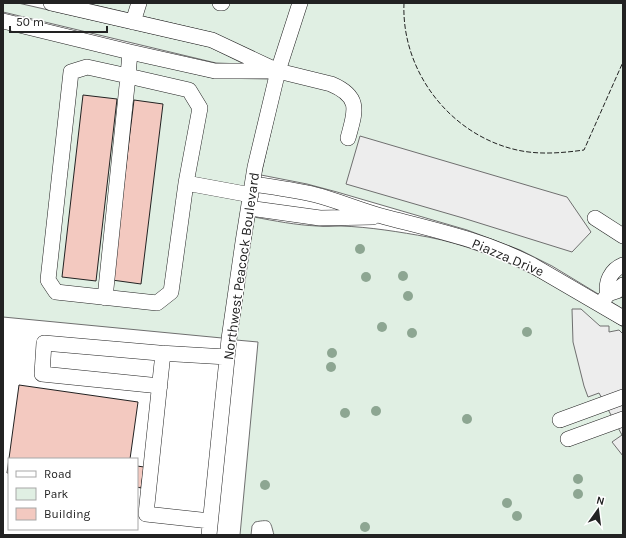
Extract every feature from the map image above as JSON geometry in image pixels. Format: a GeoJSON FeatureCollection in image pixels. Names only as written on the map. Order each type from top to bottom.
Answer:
{"type":"FeatureCollection","features":[{"type":"Feature","properties":{"kind":"street"},"geometry":{"type":"LineString","coordinates":[[51,3],[212,40],[278,71],[331,84],[345,91],[350,96],[354,108],[354,116],[348,138]]}},
{"type":"Feature","properties":{"kind":"street"},"geometry":{"type":"LineString","coordinates":[[133,22],[139,3]]}},
{"type":"Feature","properties":{"kind":"street","name":"Northwest Peacock Boulevard"},"geometry":{"type":"LineString","coordinates":[[210,528],[227,357],[255,167],[278,71],[300,3]]}},
{"type":"Feature","properties":{"kind":"street"},"geometry":{"type":"LineString","coordinates":[[3,21],[215,71],[278,71]]}},
{"type":"Feature","properties":{"kind":"street"},"geometry":{"type":"LineString","coordinates":[[105,298],[130,52]]}},
{"type":"Feature","properties":{"kind":"street"},"geometry":{"type":"LineString","coordinates":[[87,67],[128,76],[189,90],[200,108],[186,183],[171,292],[157,303],[56,292],[48,280],[71,72],[87,67]]}},
{"type":"Feature","properties":{"kind":"street"},"geometry":{"type":"LineString","coordinates":[[186,183],[251,196]]}},
{"type":"Feature","properties":{"kind":"street","name":"Piazza Drive"},"geometry":{"type":"LineString","coordinates":[[251,196],[317,195],[384,217],[481,243],[518,258],[604,299],[623,318]]}},
{"type":"Feature","properties":{"kind":"street","name":"Piazza Drive"},"geometry":{"type":"LineString","coordinates":[[251,196],[320,218],[384,217]]}},
{"type":"Feature","properties":{"kind":"street"},"geometry":{"type":"LineString","coordinates":[[595,218],[623,236]]}},
{"type":"Feature","properties":{"kind":"street"},"geometry":{"type":"LineString","coordinates":[[604,299],[607,285],[614,270],[623,264]]}},
{"type":"Feature","properties":{"kind":"street"},"geometry":{"type":"LineString","coordinates":[[604,299],[617,291],[623,285]]}},
{"type":"Feature","properties":{"kind":"street"},"geometry":{"type":"LineString","coordinates":[[160,386],[42,374],[44,342],[162,353],[227,357]]}},
{"type":"Feature","properties":{"kind":"street"},"geometry":{"type":"LineString","coordinates":[[162,353],[160,386],[142,514],[210,528]]}},
{"type":"Feature","properties":{"kind":"street"},"geometry":{"type":"LineString","coordinates":[[560,420],[623,397]]}},
{"type":"Feature","properties":{"kind":"street"},"geometry":{"type":"LineString","coordinates":[[568,439],[623,419]]}},
{"type":"Feature","properties":{"kind":"green space"},"geometry":{"type":"Polygon","coordinates":[[[3,3],[18,3],[210,47],[244,64],[216,63],[3,12],[3,3]]]}},
{"type":"Feature","properties":{"kind":"green space"},"geometry":{"type":"Polygon","coordinates":[[[86,3],[293,3],[274,62],[214,33],[86,3]]]}},
{"type":"Feature","properties":{"kind":"green space"},"geometry":{"type":"Polygon","coordinates":[[[307,3],[623,3],[623,309],[552,266],[520,250],[467,230],[337,192],[307,184],[261,175],[284,74],[307,3]]]}},
{"type":"Feature","properties":{"kind":"green space"},"geometry":{"type":"Polygon","coordinates":[[[3,28],[213,78],[269,79],[222,338],[3,317],[3,28]]]}},
{"type":"Feature","properties":{"kind":"green space"},"geometry":{"type":"Polygon","coordinates":[[[254,217],[301,225],[341,226],[385,230],[454,243],[530,273],[623,327],[623,535],[274,535],[269,522],[264,521],[255,522],[252,526],[251,535],[240,535],[258,342],[236,340],[254,217]]]}},
{"type":"Feature","properties":{"kind":"shaded area"},"geometry":{"type":"Polygon","coordinates":[[[360,136],[567,197],[591,232],[572,252],[346,184],[360,136]]]}},
{"type":"Feature","properties":{"kind":"shaded area"},"geometry":{"type":"Polygon","coordinates":[[[572,309],[581,309],[600,326],[609,326],[609,332],[619,330],[623,334],[623,456],[612,442],[622,435],[599,393],[588,397],[584,386],[573,342],[572,309]]]}},
{"type":"Feature","properties":{"kind":"building"},"geometry":{"type":"Polygon","coordinates":[[[83,95],[117,99],[96,281],[62,277],[83,95]]]}},
{"type":"Feature","properties":{"kind":"building"},"geometry":{"type":"Polygon","coordinates":[[[134,100],[163,104],[141,284],[112,280],[134,100]]]}},
{"type":"Feature","properties":{"kind":"building"},"geometry":{"type":"Polygon","coordinates":[[[19,385],[138,402],[130,458],[9,458],[19,385]]]}},
{"type":"Feature","properties":{"kind":"building"},"geometry":{"type":"Polygon","coordinates":[[[138,466],[144,467],[141,488],[138,487],[138,466]]]}},
{"type":"Feature","properties":{"kind":"fence"},"geometry":{"type":"LineString","coordinates":[[404,3],[405,28],[411,53],[421,75],[434,96],[451,115],[471,130],[493,142],[517,150],[534,153],[584,150],[623,62]]}}]}
